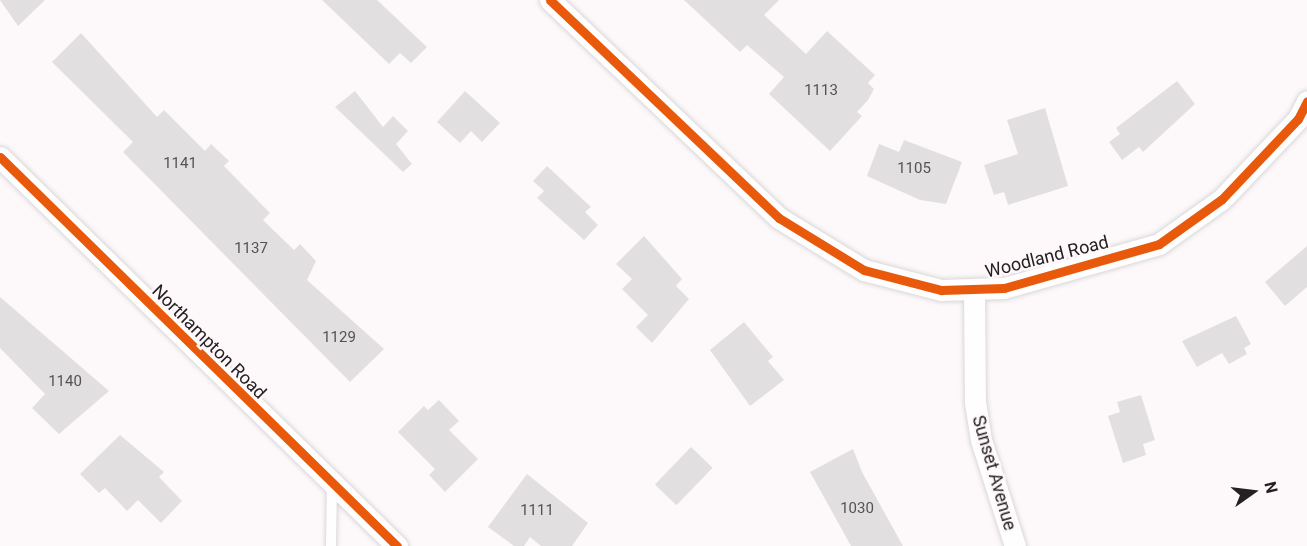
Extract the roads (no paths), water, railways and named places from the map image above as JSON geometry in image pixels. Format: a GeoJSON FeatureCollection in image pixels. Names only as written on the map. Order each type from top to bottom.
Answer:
{"type":"FeatureCollection","features":[{"type":"Feature","properties":{"kind":"street","name":"Woodland Road"},"geometry":{"type":"LineString","coordinates":[[550,0],[756,198],[821,248],[902,283],[974,291],[1084,268],[1159,244],[1222,199],[1298,119],[1307,101]]}},
{"type":"Feature","properties":{"kind":"street","name":"Northampton Road"},"geometry":{"type":"LineString","coordinates":[[0,157],[397,546]]}},
{"type":"Feature","properties":{"kind":"street","name":"Sunset Avenue"},"geometry":{"type":"LineString","coordinates":[[974,291],[971,343],[978,421],[1015,546]]}},
{"type":"Feature","properties":{"kind":"lane"},"geometry":{"type":"LineString","coordinates":[[331,546],[332,484]]}}]}
